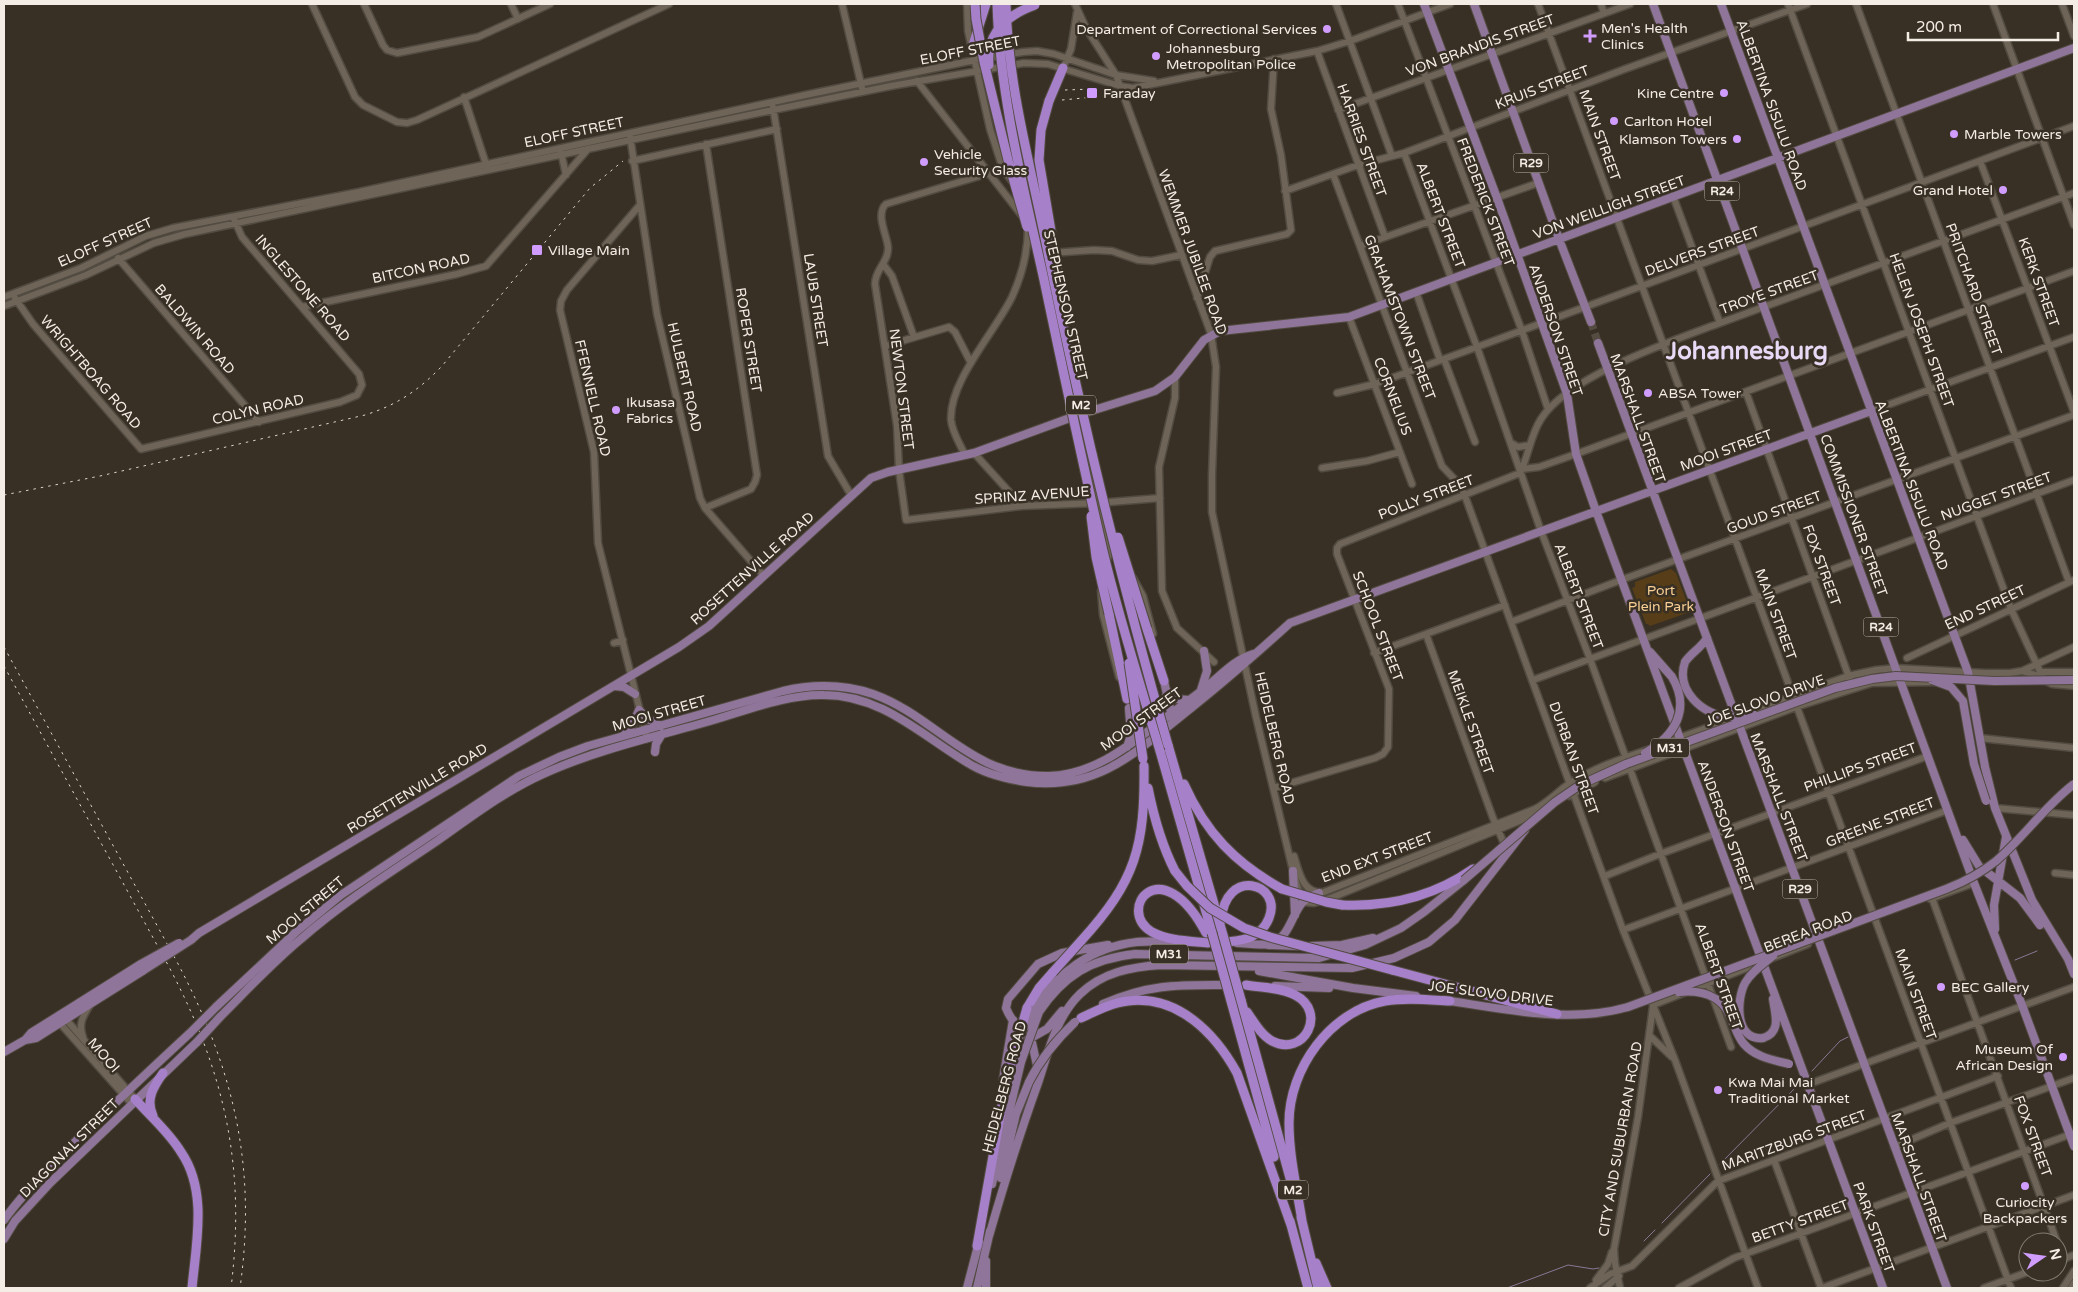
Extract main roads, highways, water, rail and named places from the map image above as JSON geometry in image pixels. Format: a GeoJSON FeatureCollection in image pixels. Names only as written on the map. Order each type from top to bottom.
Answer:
{"type":"FeatureCollection","features":[{"type":"Feature","properties":{"kind":"highway"},"geometry":{"type":"LineString","coordinates":[[975,4],[979,40],[1009,164],[1053,324]]}},
{"type":"Feature","properties":{"kind":"highway"},"geometry":{"type":"LineString","coordinates":[[972,48],[986,4]]}},
{"type":"Feature","properties":{"kind":"highway","name":"M2"},"geometry":{"type":"LineString","coordinates":[[997,4],[1000,56],[1007,105],[1053,324],[1122,623],[1166,749],[1242,1003],[1302,1221],[1318,1288]]}},
{"type":"Feature","properties":{"kind":"highway","name":"M2"},"geometry":{"type":"LineString","coordinates":[[1006,4],[1010,61],[1016,102],[1063,326],[1209,933],[1255,1091],[1308,1288]]}},
{"type":"Feature","properties":{"kind":"highway"},"geometry":{"type":"LineString","coordinates":[[1010,61],[1011,4]]}},
{"type":"Feature","properties":{"kind":"highway"},"geometry":{"type":"LineString","coordinates":[[992,93],[988,57],[992,40],[1001,27],[1016,12],[1042,4]]}},
{"type":"Feature","properties":{"kind":"highway"},"geometry":{"type":"LineString","coordinates":[[1063,68],[1049,101],[1041,130],[1038,160],[1060,278],[1063,326]]}},
{"type":"Feature","properties":{"kind":"highway"},"geometry":{"type":"LineString","coordinates":[[1100,483],[1164,681]]}},
{"type":"Feature","properties":{"kind":"highway"},"geometry":{"type":"LineString","coordinates":[[1090,488],[1096,558],[1129,705]]}},
{"type":"Feature","properties":{"kind":"highway"},"geometry":{"type":"LineString","coordinates":[[1122,623],[1155,824],[1163,848],[1175,871],[1187,886],[1210,908],[1244,928],[1270,937],[1557,1014]]}},
{"type":"Feature","properties":{"kind":"highway"},"geometry":{"type":"LineString","coordinates":[[1166,749],[1189,796],[1215,837],[1249,868],[1282,889],[1342,905],[1380,905],[1431,893],[1452,882],[1494,854]]}},
{"type":"Feature","properties":{"kind":"highway"},"geometry":{"type":"LineString","coordinates":[[976,1250],[1006,1083],[1016,1060],[1039,988],[1114,901],[1132,867],[1142,834],[1144,763]]}},
{"type":"Feature","properties":{"kind":"highway"},"geometry":{"type":"LineString","coordinates":[[1252,885],[1259,887],[1266,894],[1271,906],[1267,923],[1259,932],[1240,940],[1222,936],[1222,911],[1225,901],[1233,891],[1244,886],[1252,885]]}},
{"type":"Feature","properties":{"kind":"highway"},"geometry":{"type":"LineString","coordinates":[[1208,943],[1173,939],[1151,931],[1141,919],[1138,908],[1140,902],[1147,892],[1160,888],[1168,890],[1187,904],[1209,933]]}},
{"type":"Feature","properties":{"kind":"highway"},"geometry":{"type":"LineString","coordinates":[[1242,1003],[1266,1037],[1279,1044],[1290,1044],[1301,1040],[1309,1029],[1311,1022],[1310,1009],[1296,995],[1282,990],[1246,985]]}},
{"type":"Feature","properties":{"kind":"highway"},"geometry":{"type":"LineString","coordinates":[[1302,1221],[1289,1131],[1291,1103],[1301,1070],[1319,1043],[1350,1014],[1373,1004],[1400,999],[1450,1001]]}},
{"type":"Feature","properties":{"kind":"highway"},"geometry":{"type":"LineString","coordinates":[[1078,1020],[1102,1008],[1129,1001],[1160,1002],[1172,1006],[1193,1019],[1210,1033],[1221,1046],[1237,1073],[1291,1225]]}},
{"type":"Feature","properties":{"kind":"highway"},"geometry":{"type":"LineString","coordinates":[[157,1124],[151,1113],[150,1098],[152,1090],[163,1073]]}},
{"type":"Feature","properties":{"kind":"highway"},"geometry":{"type":"LineString","coordinates":[[133,1101],[182,1152],[194,1182],[198,1223],[192,1288]]}},
{"type":"Feature","properties":{"kind":"highway"},"geometry":{"type":"LineString","coordinates":[[1306,1240],[1327,1288]]}},
{"type":"Feature","properties":{"kind":"highway"},"geometry":{"type":"LineString","coordinates":[[1296,1241],[1302,1288]]}},
{"type":"Feature","properties":{"kind":"main road","name":"ANDERSON STREET"},"geometry":{"type":"LineString","coordinates":[[1424,4],[1567,394],[1576,454],[1596,511],[1842,1175]]}},
{"type":"Feature","properties":{"kind":"main road","name":"R29"},"geometry":{"type":"LineString","coordinates":[[1474,4],[1538,183],[1591,322]]}},
{"type":"Feature","properties":{"kind":"main road","name":"COMMISSIONER STREET"},"geometry":{"type":"LineString","coordinates":[[1653,4],[1896,668],[1903,679],[1928,756],[1974,883],[2052,1087],[2072,1134],[2074,1146]]}},
{"type":"Feature","properties":{"kind":"main road","name":"ALBERTINA SISULU ROAD"},"geometry":{"type":"LineString","coordinates":[[1721,4],[1968,672],[1995,808],[2037,912],[2068,959],[2074,974]]}},
{"type":"Feature","properties":{"kind":"main road","name":"VON WEILLIGH STREET"},"geometry":{"type":"LineString","coordinates":[[1211,334],[1229,328],[1349,317],[2074,48]]}},
{"type":"Feature","properties":{"kind":"main road","name":"ROSETTENVILLE ROAD"},"geometry":{"type":"LineString","coordinates":[[61,1018],[143,967],[679,648],[709,626],[871,478],[974,453],[1078,415],[1155,391],[1175,377],[1211,334]]}},
{"type":"Feature","properties":{"kind":"main road","name":"MARSHALL STREET"},"geometry":{"type":"LineString","coordinates":[[1598,343],[1630,434],[1700,618],[1947,1288]]}},
{"type":"Feature","properties":{"kind":"main road","name":"MOOI STREET"},"geometry":{"type":"LineString","coordinates":[[125,1093],[216,1007],[298,935],[340,895],[520,776],[566,754],[783,691],[799,687],[836,686],[873,694],[894,704],[974,756],[992,765],[1017,772],[1049,776],[1076,771],[1104,761],[1141,737],[1255,653],[1290,623],[1871,411]]}},
{"type":"Feature","properties":{"kind":"main road"},"geometry":{"type":"LineString","coordinates":[[1707,638],[1702,646],[1690,655],[1685,662],[1683,678],[1687,690],[1696,702],[1709,712],[1736,717],[1783,706]]}},
{"type":"Feature","properties":{"kind":"main road"},"geometry":{"type":"LineString","coordinates":[[1627,763],[1655,748],[1665,740],[1674,727],[1680,712],[1680,696],[1672,677],[1648,650]]}},
{"type":"Feature","properties":{"kind":"main road"},"geometry":{"type":"LineString","coordinates":[[1201,692],[1207,671],[1204,651]]}},
{"type":"Feature","properties":{"kind":"main road","name":"MOOI STREET"},"geometry":{"type":"LineString","coordinates":[[133,1101],[197,1042],[298,935],[522,784],[590,756],[784,700],[818,695],[833,695],[861,700],[890,711],[970,765],[986,772],[1015,780],[1049,784],[1078,780],[1105,771],[1147,744],[1243,661]]}},
{"type":"Feature","properties":{"kind":"main road","name":"JOE SLOVO DRIVE"},"geometry":{"type":"LineString","coordinates":[[1319,958],[1364,945],[1392,933],[1424,912],[1566,795],[1602,774],[1627,763],[1783,706],[1872,679],[2074,680]]}},
{"type":"Feature","properties":{"kind":"main road"},"geometry":{"type":"LineString","coordinates":[[1903,679],[1945,684],[1960,696],[1966,709],[1974,764],[1986,801],[1990,807],[1995,808]]}},
{"type":"Feature","properties":{"kind":"main road"},"geometry":{"type":"LineString","coordinates":[[1164,681],[1172,713],[1172,721],[1169,726]]}},
{"type":"Feature","properties":{"kind":"main road"},"geometry":{"type":"LineString","coordinates":[[614,686],[624,687],[635,694]]}},
{"type":"Feature","properties":{"kind":"main road"},"geometry":{"type":"LineString","coordinates":[[1129,705],[1138,716],[1146,716],[1157,712],[1164,703],[1167,692]]}},
{"type":"Feature","properties":{"kind":"main road"},"geometry":{"type":"LineString","coordinates":[[1167,692],[1176,699],[1189,700]]}},
{"type":"Feature","properties":{"kind":"main road"},"geometry":{"type":"LineString","coordinates":[[1127,746],[1131,735],[1129,705]]}},
{"type":"Feature","properties":{"kind":"main road","name":"STEPHENSON STREET"},"geometry":{"type":"LineString","coordinates":[[1129,705],[1141,737],[1147,744]]}},
{"type":"Feature","properties":{"kind":"main road"},"geometry":{"type":"LineString","coordinates":[[623,736],[630,728],[639,710],[648,719],[661,726]]}},
{"type":"Feature","properties":{"kind":"main road"},"geometry":{"type":"LineString","coordinates":[[656,752],[656,744],[662,734]]}},
{"type":"Feature","properties":{"kind":"main road","name":"JOE SLOVO DRIVE"},"geometry":{"type":"LineString","coordinates":[[1353,988],[1557,1014],[1591,1014],[1628,1007],[1946,890],[1973,877],[1997,860],[2053,802],[2074,784]]}},
{"type":"Feature","properties":{"kind":"main road"},"geometry":{"type":"LineString","coordinates":[[1031,1038],[1047,1029],[1074,997],[1100,979],[1136,967],[1352,968],[1394,958],[1418,948],[1455,920],[1537,814]]}},
{"type":"Feature","properties":{"kind":"main road","name":"ALBERTINA SISULU ROAD"},"geometry":{"type":"LineString","coordinates":[[1952,821],[1976,862],[2020,898],[2074,974]]}},
{"type":"Feature","properties":{"kind":"main road"},"geometry":{"type":"LineString","coordinates":[[1997,941],[1993,912],[2006,836]]}},
{"type":"Feature","properties":{"kind":"main road"},"geometry":{"type":"LineString","coordinates":[[1293,872],[1295,915]]}},
{"type":"Feature","properties":{"kind":"main road"},"geometry":{"type":"LineString","coordinates":[[1264,944],[1272,943],[1282,937],[1302,902],[1319,892]]}},
{"type":"Feature","properties":{"kind":"main road"},"geometry":{"type":"LineString","coordinates":[[1039,1079],[1031,1038],[1013,1020],[1006,1008],[1007,1000],[1038,964],[1062,953],[1110,944],[1136,942],[1208,943],[1222,936],[1264,944],[1301,946],[1342,944],[1392,933]]}},
{"type":"Feature","properties":{"kind":"main road"},"geometry":{"type":"LineString","coordinates":[[1033,1010],[1042,994],[1054,981],[1080,961],[1107,949],[1136,942]]}},
{"type":"Feature","properties":{"kind":"main road"},"geometry":{"type":"LineString","coordinates":[[1771,985],[1776,1026],[1772,1034],[1764,1038],[1750,1035],[1744,1028],[1739,1014],[1740,997],[1750,976],[1780,950]]}},
{"type":"Feature","properties":{"kind":"main road","name":"HEIDELBERG ROAD"},"geometry":{"type":"LineString","coordinates":[[1033,1010],[1070,976],[1109,958],[1135,954],[1319,958]]}},
{"type":"Feature","properties":{"kind":"main road"},"geometry":{"type":"LineString","coordinates":[[1228,966],[1353,988]]}},
{"type":"Feature","properties":{"kind":"main road","name":"ROSETTENVILLE ROAD"},"geometry":{"type":"LineString","coordinates":[[4,1052],[25,1040],[31,1033],[92,1002],[143,967]]}},
{"type":"Feature","properties":{"kind":"main road","name":"HEIDELBERG ROAD"},"geometry":{"type":"LineString","coordinates":[[977,1288],[1016,1114],[1029,1082],[1050,1048],[1078,1020],[1108,1002],[1146,988],[1170,985],[1353,988]]}},
{"type":"Feature","properties":{"kind":"main road"},"geometry":{"type":"LineString","coordinates":[[1668,993],[1693,991],[1713,997],[1727,1010],[1737,1034],[1750,1049],[1764,1057],[1789,1064],[1798,1070],[1808,1082]]}},
{"type":"Feature","properties":{"kind":"main road"},"geometry":{"type":"LineString","coordinates":[[989,1236],[1014,1150],[1059,1025],[1070,1005],[1081,993]]}},
{"type":"Feature","properties":{"kind":"main road"},"geometry":{"type":"LineString","coordinates":[[967,1288],[976,1250],[1013,1020]]}},
{"type":"Feature","properties":{"kind":"main road","name":"DIAGONAL STREET"},"geometry":{"type":"LineString","coordinates":[[4,1220],[13,1207],[50,1167],[125,1093]]}},
{"type":"Feature","properties":{"kind":"main road","name":"DIAGONAL STREET"},"geometry":{"type":"LineString","coordinates":[[4,1239],[15,1221],[50,1183],[133,1101]]}},
{"type":"Feature","properties":{"kind":"main road","name":"PARK STREET"},"geometry":{"type":"LineString","coordinates":[[1842,1175],[1883,1288]]}},
{"type":"Feature","properties":{"kind":"main road"},"geometry":{"type":"LineString","coordinates":[[986,1251],[986,1288]]}},
{"type":"Feature","properties":{"kind":"waterway"},"geometry":{"type":"LineString","coordinates":[[2015,960],[2037,951]]}},
{"type":"Feature","properties":{"kind":"waterway"},"geometry":{"type":"LineString","coordinates":[[1812,1071],[1840,1041],[1848,1037]]}},
{"type":"Feature","properties":{"kind":"waterway"},"geometry":{"type":"LineString","coordinates":[[1720,1164],[1802,1081]]}},
{"type":"Feature","properties":{"kind":"waterway"},"geometry":{"type":"LineString","coordinates":[[1662,1223],[1710,1174]]}},
{"type":"Feature","properties":{"kind":"waterway"},"geometry":{"type":"LineString","coordinates":[[1644,1241],[1655,1230]]}},
{"type":"Feature","properties":{"kind":"waterway"},"geometry":{"type":"LineString","coordinates":[[1507,1288],[1568,1265],[1593,1269],[1599,1268]]}},
{"type":"Feature","properties":{"kind":"tunnel"},"geometry":{"type":"LineString","coordinates":[[1591,322],[1598,343]]}},
{"type":"Feature","properties":{"kind":"railway"},"geometry":{"type":"LineString","coordinates":[[1065,90],[1093,89]]}},
{"type":"Feature","properties":{"kind":"railway"},"geometry":{"type":"LineString","coordinates":[[1062,100],[1094,97]]}},
{"type":"Feature","properties":{"kind":"railway"},"geometry":{"type":"LineString","coordinates":[[4,495],[100,476],[365,415],[407,396],[442,366],[590,188],[623,161]]}},
{"type":"Feature","properties":{"kind":"railway"},"geometry":{"type":"LineString","coordinates":[[4,647],[176,960],[213,1040],[236,1119],[243,1159],[245,1243],[240,1288]]}},
{"type":"Feature","properties":{"kind":"railway"},"geometry":{"type":"LineString","coordinates":[[4,666],[168,965],[188,1005],[204,1044],[217,1082],[227,1121],[233,1161],[236,1202],[231,1288]]}},
{"type":"Feature","properties":{"kind":"place","name":"Department of Correctional Services"},"geometry":{"type":"Point","coordinates":[1327,29]}},
{"type":"Feature","properties":{"kind":"place","name":"Men's Health Clinics"},"geometry":{"type":"Point","coordinates":[1590,36]}},
{"type":"Feature","properties":{"kind":"place","name":"Johannesburg Metropolitan Police"},"geometry":{"type":"Point","coordinates":[1156,56]}},
{"type":"Feature","properties":{"kind":"place","name":"Faraday"},"geometry":{"type":"Point","coordinates":[1092,93]}},
{"type":"Feature","properties":{"kind":"place","name":"Kine Centre"},"geometry":{"type":"Point","coordinates":[1724,93]}},
{"type":"Feature","properties":{"kind":"place","name":"Carlton Hotel"},"geometry":{"type":"Point","coordinates":[1614,121]}},
{"type":"Feature","properties":{"kind":"place","name":"Marble Towers"},"geometry":{"type":"Point","coordinates":[1954,134]}},
{"type":"Feature","properties":{"kind":"place","name":"Klamson Towers"},"geometry":{"type":"Point","coordinates":[1737,139]}},
{"type":"Feature","properties":{"kind":"place","name":"Vehicle Security Glass"},"geometry":{"type":"Point","coordinates":[924,162]}},
{"type":"Feature","properties":{"kind":"place","name":"Grand Hotel"},"geometry":{"type":"Point","coordinates":[2003,190]}},
{"type":"Feature","properties":{"kind":"place","name":"Village Main"},"geometry":{"type":"Point","coordinates":[537,250]}},
{"type":"Feature","properties":{"kind":"place","name":"ABSA Tower"},"geometry":{"type":"Point","coordinates":[1648,393]}},
{"type":"Feature","properties":{"kind":"place","name":"Ikusasa Fabrics"},"geometry":{"type":"Point","coordinates":[616,410]}},
{"type":"Feature","properties":{"kind":"place","name":"BEC Gallery"},"geometry":{"type":"Point","coordinates":[1941,987]}},
{"type":"Feature","properties":{"kind":"place","name":"Museum Of African Design"},"geometry":{"type":"Point","coordinates":[2063,1057]}},
{"type":"Feature","properties":{"kind":"place","name":"Kwa Mai Mai Traditional Market"},"geometry":{"type":"Point","coordinates":[1718,1090]}},
{"type":"Feature","properties":{"kind":"place","name":"Curiocity Backpackers"},"geometry":{"type":"Point","coordinates":[2025,1186]}},
{"type":"Feature","properties":{"kind":"district","name":"Johannesburg"},"geometry":{"type":"Point","coordinates":[1747,351]}},
{"type":"Feature","properties":{"kind":"park label","name":"Port Plein Park"},"geometry":{"type":"Point","coordinates":[1661,598]}}]}
